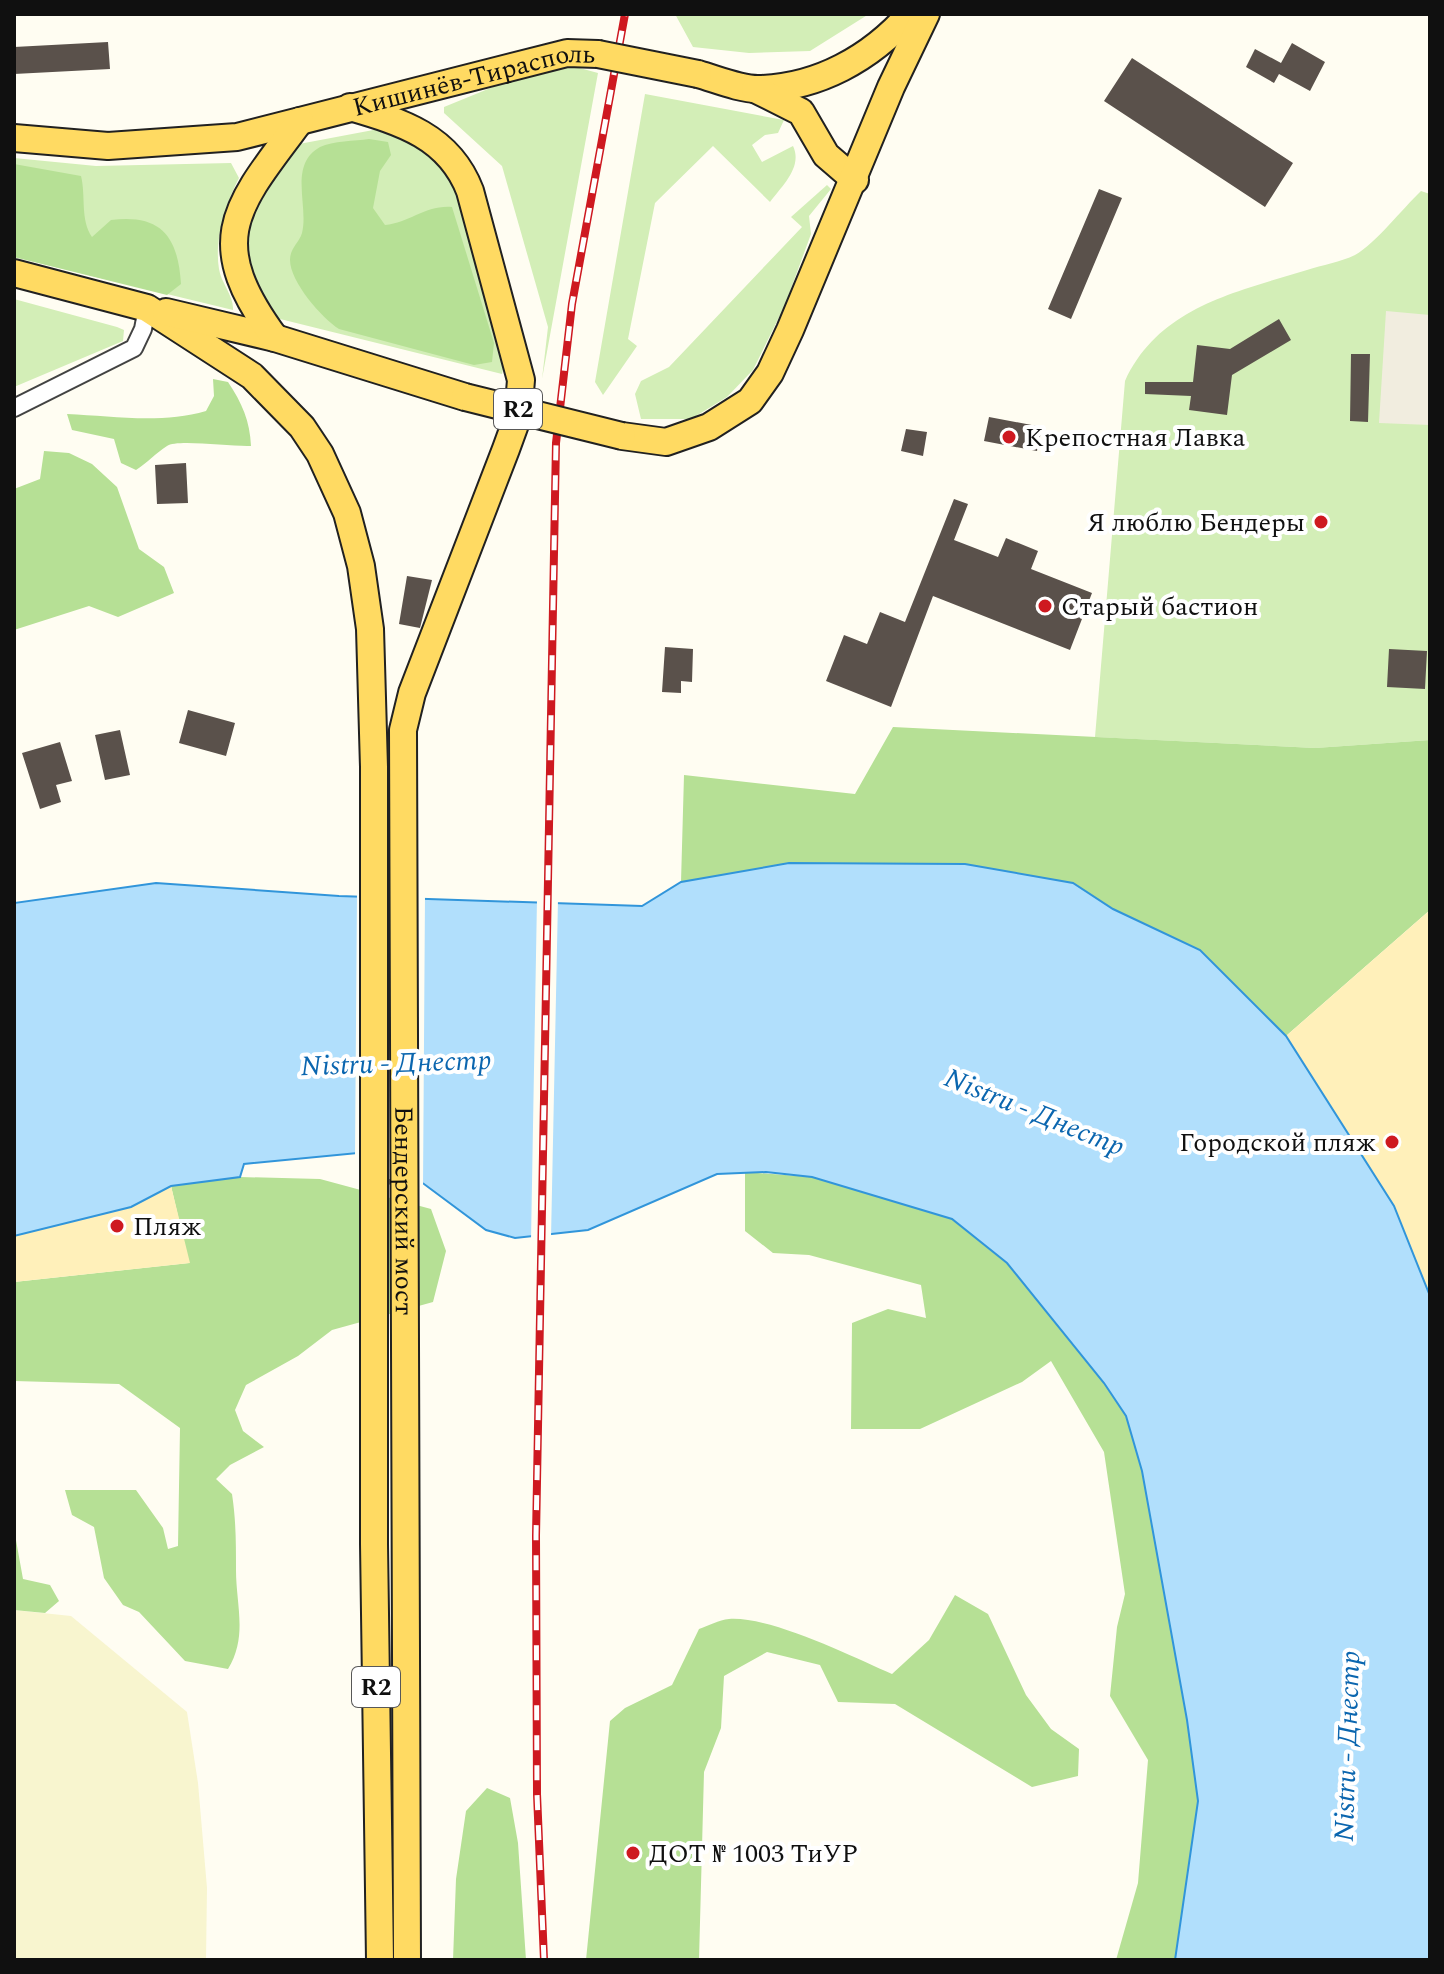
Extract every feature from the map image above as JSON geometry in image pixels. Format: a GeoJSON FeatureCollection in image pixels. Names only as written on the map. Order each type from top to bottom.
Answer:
{"type":"FeatureCollection","features":[{"type":"Feature","properties":{"kind":"main road","name":"Кишинёв-Тирасполь"},"geometry":{"type":"LineString","coordinates":[[14,138],[108,146],[237,137],[567,53],[598,54],[755,89],[804,83],[849,65],[896,30],[910,14]]}},
{"type":"Feature","properties":{"kind":"main road","name":"R2"},"geometry":{"type":"LineString","coordinates":[[14,273],[275,338],[465,397],[622,436],[666,442],[709,427],[750,401],[770,373],[855,180],[891,87],[926,14]]}},
{"type":"Feature","properties":{"kind":"main road"},"geometry":{"type":"LineString","coordinates":[[755,89],[801,112],[826,155],[855,180]]}},
{"type":"Feature","properties":{"kind":"main road","name":"Бендерский мост"},"geometry":{"type":"LineString","coordinates":[[350,107],[423,133],[457,164],[470,191],[521,380],[518,416],[412,693],[403,730],[407,1960]]}},
{"type":"Feature","properties":{"kind":"main road"},"geometry":{"type":"LineString","coordinates":[[275,338],[252,307],[237,273],[234,241],[239,210],[251,183],[300,121]]}},
{"type":"Feature","properties":{"kind":"main road","name":"Бендерский мост"},"geometry":{"type":"LineString","coordinates":[[147,308],[252,376],[302,427],[320,454],[347,513],[366,595],[374,767],[374,1414],[380,1960]]}},
{"type":"Feature","properties":{"kind":"street"},"geometry":{"type":"LineString","coordinates":[[14,408],[134,348],[143,329],[147,308]]}},
{"type":"Feature","properties":{"kind":"shaded area"},"geometry":{"type":"Polygon","coordinates":[[[1386,311],[1430,315],[1430,425],[1379,423],[1386,311]]]}},
{"type":"Feature","properties":{"kind":"shaded area"},"geometry":{"type":"Polygon","coordinates":[[[14,1610],[71,1616],[187,1712],[198,1783],[207,1888],[206,1960],[14,1960],[14,1610]]]}},
{"type":"Feature","properties":{"kind":"green space"},"geometry":{"type":"Polygon","coordinates":[[[675,14],[869,14],[810,51],[749,53],[693,47],[675,14]]]}},
{"type":"Feature","properties":{"kind":"green space"},"geometry":{"type":"Polygon","coordinates":[[[561,63],[598,73],[542,379],[548,327],[502,166],[444,113],[444,107],[547,65],[561,63]]]}},
{"type":"Feature","properties":{"kind":"green space"},"geometry":{"type":"Polygon","coordinates":[[[645,94],[784,120],[778,133],[765,135],[752,145],[762,162],[793,146],[795,161],[790,176],[770,202],[713,146],[655,203],[628,339],[637,346],[603,395],[595,382],[645,94]]]}},
{"type":"Feature","properties":{"kind":"green space"},"geometry":{"type":"Polygon","coordinates":[[[384,128],[446,163],[491,303],[504,365],[502,374],[276,318],[254,295],[244,229],[251,201],[299,144],[384,128]]]}},
{"type":"Feature","properties":{"kind":"green space"},"geometry":{"type":"Polygon","coordinates":[[[369,139],[388,142],[391,155],[380,171],[373,208],[385,225],[434,209],[452,207],[494,343],[492,362],[474,365],[339,329],[316,308],[295,279],[290,260],[302,233],[302,175],[305,164],[320,147],[369,139]]]}},
{"type":"Feature","properties":{"kind":"green space"},"geometry":{"type":"Polygon","coordinates":[[[14,158],[96,166],[231,163],[239,178],[222,222],[218,258],[220,274],[232,300],[233,310],[14,257],[14,158]]]}},
{"type":"Feature","properties":{"kind":"green space"},"geometry":{"type":"Polygon","coordinates":[[[14,164],[81,176],[86,223],[92,237],[111,220],[143,221],[164,232],[176,253],[181,284],[167,295],[14,257],[14,164]]]}},
{"type":"Feature","properties":{"kind":"green space"},"geometry":{"type":"Polygon","coordinates":[[[827,185],[831,189],[809,216],[811,234],[785,305],[753,370],[727,397],[691,419],[641,419],[635,394],[641,381],[669,367],[802,227],[791,217],[827,185]]]}},
{"type":"Feature","properties":{"kind":"green space"},"geometry":{"type":"Polygon","coordinates":[[[1421,191],[1430,194],[1430,740],[1315,748],[1095,737],[1125,381],[1140,356],[1179,319],[1227,295],[1355,255],[1421,191]]]}},
{"type":"Feature","properties":{"kind":"green space"},"geometry":{"type":"Polygon","coordinates":[[[14,299],[117,327],[124,330],[123,341],[14,387],[14,299]]]}},
{"type":"Feature","properties":{"kind":"green space"},"geometry":{"type":"Polygon","coordinates":[[[213,379],[228,382],[237,397],[247,420],[251,446],[173,444],[136,470],[121,463],[114,439],[72,430],[67,414],[154,418],[206,411],[214,396],[213,379]]]}},
{"type":"Feature","properties":{"kind":"green space"},"geometry":{"type":"Polygon","coordinates":[[[44,451],[69,453],[92,464],[117,487],[139,549],[164,567],[174,593],[118,617],[89,606],[14,630],[14,489],[40,479],[44,451]]]}},
{"type":"Feature","properties":{"kind":"green space"},"geometry":{"type":"Polygon","coordinates":[[[893,727],[1315,748],[1430,740],[1430,910],[1286,1036],[1200,950],[1113,909],[1073,883],[789,863],[681,882],[684,775],[855,794],[893,727]]]}},
{"type":"Feature","properties":{"kind":"green space"},"geometry":{"type":"Polygon","coordinates":[[[745,1172],[812,1177],[952,1219],[1007,1263],[1104,1383],[1126,1416],[1142,1471],[1187,1720],[1198,1801],[1175,1960],[1116,1960],[1138,1883],[1148,1760],[1110,1696],[1117,1627],[1125,1594],[1104,1452],[1051,1361],[1022,1382],[920,1429],[851,1429],[852,1323],[888,1309],[926,1318],[921,1285],[809,1255],[773,1253],[745,1231],[745,1172]]]}},
{"type":"Feature","properties":{"kind":"green space"},"geometry":{"type":"Polygon","coordinates":[[[240,1177],[320,1179],[431,1209],[446,1251],[433,1302],[332,1330],[298,1356],[246,1385],[235,1410],[243,1431],[264,1447],[230,1465],[216,1479],[232,1494],[235,1523],[240,1620],[238,1645],[228,1669],[185,1661],[139,1612],[123,1605],[104,1578],[94,1527],[72,1515],[65,1490],[136,1490],[163,1528],[168,1549],[178,1546],[180,1428],[119,1384],[14,1381],[14,1282],[189,1263],[171,1186],[240,1177]]]}},
{"type":"Feature","properties":{"kind":"green space"},"geometry":{"type":"Polygon","coordinates":[[[14,1529],[23,1579],[50,1585],[59,1601],[45,1613],[14,1610],[14,1529]]]}},
{"type":"Feature","properties":{"kind":"green space"},"geometry":{"type":"Polygon","coordinates":[[[955,1595],[988,1614],[1026,1695],[1051,1729],[1079,1749],[1078,1776],[1032,1787],[895,1704],[838,1702],[820,1665],[767,1652],[724,1676],[721,1728],[704,1772],[699,1960],[586,1960],[610,1721],[625,1708],[672,1685],[699,1629],[729,1619],[767,1624],[812,1639],[892,1674],[929,1640],[955,1595]]]}},
{"type":"Feature","properties":{"kind":"green space"},"geometry":{"type":"Polygon","coordinates":[[[487,1788],[510,1798],[518,1843],[526,1960],[453,1960],[456,1879],[466,1811],[487,1788]]]}},
{"type":"Feature","properties":{"kind":"sand","name":"Городской пляж"},"geometry":{"type":"Polygon","coordinates":[[[1430,910],[1430,1296],[1394,1206],[1286,1036],[1430,910]]]}},
{"type":"Feature","properties":{"kind":"sand","name":"Пляж"},"geometry":{"type":"Polygon","coordinates":[[[171,1186],[190,1263],[14,1282],[14,1236],[131,1207],[171,1186]]]}},
{"type":"Feature","properties":{"kind":"water","name":"Nistru - Днестр"},"geometry":{"type":"Polygon","coordinates":[[[789,863],[965,864],[1073,883],[1113,909],[1200,950],[1286,1036],[1394,1206],[1430,1296],[1430,1960],[1175,1960],[1198,1801],[1187,1720],[1142,1471],[1126,1416],[1104,1383],[1007,1263],[952,1219],[812,1177],[766,1172],[717,1174],[588,1230],[515,1238],[486,1230],[424,1184],[368,1152],[244,1164],[240,1177],[171,1186],[131,1207],[14,1236],[14,903],[156,883],[339,896],[642,906],[681,882],[789,863]]]}},
{"type":"Feature","properties":{"kind":"pier"},"geometry":{"type":"Polygon","coordinates":[[[357,892],[425,895],[423,1189],[366,1156],[355,1156],[357,892]]]}},
{"type":"Feature","properties":{"kind":"pier"},"geometry":{"type":"Polygon","coordinates":[[[537,899],[558,899],[551,1238],[531,1240],[537,899]]]}},
{"type":"Feature","properties":{"kind":"building"},"geometry":{"type":"Polygon","coordinates":[[[108,42],[110,69],[14,74],[14,47],[108,42]]]}},
{"type":"Feature","properties":{"kind":"building"},"geometry":{"type":"Polygon","coordinates":[[[1292,43],[1325,62],[1310,91],[1279,74],[1274,83],[1246,67],[1255,49],[1281,63],[1292,43]]]}},
{"type":"Feature","properties":{"kind":"building"},"geometry":{"type":"Polygon","coordinates":[[[1132,58],[1293,163],[1265,207],[1104,101],[1132,58]]]}},
{"type":"Feature","properties":{"kind":"building"},"geometry":{"type":"Polygon","coordinates":[[[1099,189],[1122,198],[1071,319],[1048,309],[1099,189]]]}},
{"type":"Feature","properties":{"kind":"building"},"geometry":{"type":"Polygon","coordinates":[[[1279,319],[1291,340],[1232,375],[1227,415],[1189,410],[1191,396],[1145,394],[1145,382],[1193,382],[1197,345],[1230,349],[1279,319]]]}},
{"type":"Feature","properties":{"kind":"building"},"geometry":{"type":"Polygon","coordinates":[[[1351,354],[1370,354],[1368,422],[1350,421],[1351,354]]]}},
{"type":"Feature","properties":{"kind":"building","name":"Крепостная Лавка"},"geometry":{"type":"Polygon","coordinates":[[[989,417],[1042,427],[1037,451],[984,441],[989,417]]]}},
{"type":"Feature","properties":{"kind":"building"},"geometry":{"type":"Polygon","coordinates":[[[906,429],[927,432],[923,456],[901,451],[906,429]]]}},
{"type":"Feature","properties":{"kind":"building"},"geometry":{"type":"Polygon","coordinates":[[[186,463],[188,503],[157,504],[155,465],[186,463]]]}},
{"type":"Feature","properties":{"kind":"building"},"geometry":{"type":"Polygon","coordinates":[[[954,499],[968,504],[954,540],[998,557],[1006,538],[1038,551],[1031,569],[1092,593],[1070,650],[933,596],[891,707],[826,681],[844,635],[867,644],[880,612],[905,622],[954,499]]]}},
{"type":"Feature","properties":{"kind":"building"},"geometry":{"type":"Polygon","coordinates":[[[407,576],[432,580],[420,628],[399,624],[407,576]]]}},
{"type":"Feature","properties":{"kind":"building"},"geometry":{"type":"Polygon","coordinates":[[[665,647],[693,649],[692,682],[681,681],[681,693],[662,692],[665,647]]]}},
{"type":"Feature","properties":{"kind":"building"},"geometry":{"type":"Polygon","coordinates":[[[1389,649],[1427,651],[1425,689],[1387,687],[1389,649]]]}},
{"type":"Feature","properties":{"kind":"building"},"geometry":{"type":"Polygon","coordinates":[[[188,710],[235,723],[226,756],[179,743],[188,710]]]}},
{"type":"Feature","properties":{"kind":"building"},"geometry":{"type":"Polygon","coordinates":[[[120,730],[130,775],[105,780],[95,735],[120,730]]]}},
{"type":"Feature","properties":{"kind":"building"},"geometry":{"type":"Polygon","coordinates":[[[60,742],[72,781],[56,785],[61,802],[40,809],[22,753],[60,742]]]}},
{"type":"Feature","properties":{"kind":"railway"},"geometry":{"type":"LineString","coordinates":[[544,1960],[537,1794],[536,1536],[556,443],[572,304],[625,14]]}},
{"type":"Feature","properties":{"kind":"place","name":"Крепостная Лавка"},"geometry":{"type":"Point","coordinates":[1009,437]}},
{"type":"Feature","properties":{"kind":"place","name":"Я люблю Бендеры"},"geometry":{"type":"Point","coordinates":[1321,522]}},
{"type":"Feature","properties":{"kind":"place","name":"Старый бастион"},"geometry":{"type":"Point","coordinates":[1045,606]}},
{"type":"Feature","properties":{"kind":"place","name":"Городской пляж"},"geometry":{"type":"Point","coordinates":[1392,1142]}},
{"type":"Feature","properties":{"kind":"place","name":"Пляж"},"geometry":{"type":"Point","coordinates":[117,1226]}},
{"type":"Feature","properties":{"kind":"place","name":"ДОТ № 1003 ТиУР"},"geometry":{"type":"Point","coordinates":[633,1853]}}]}
